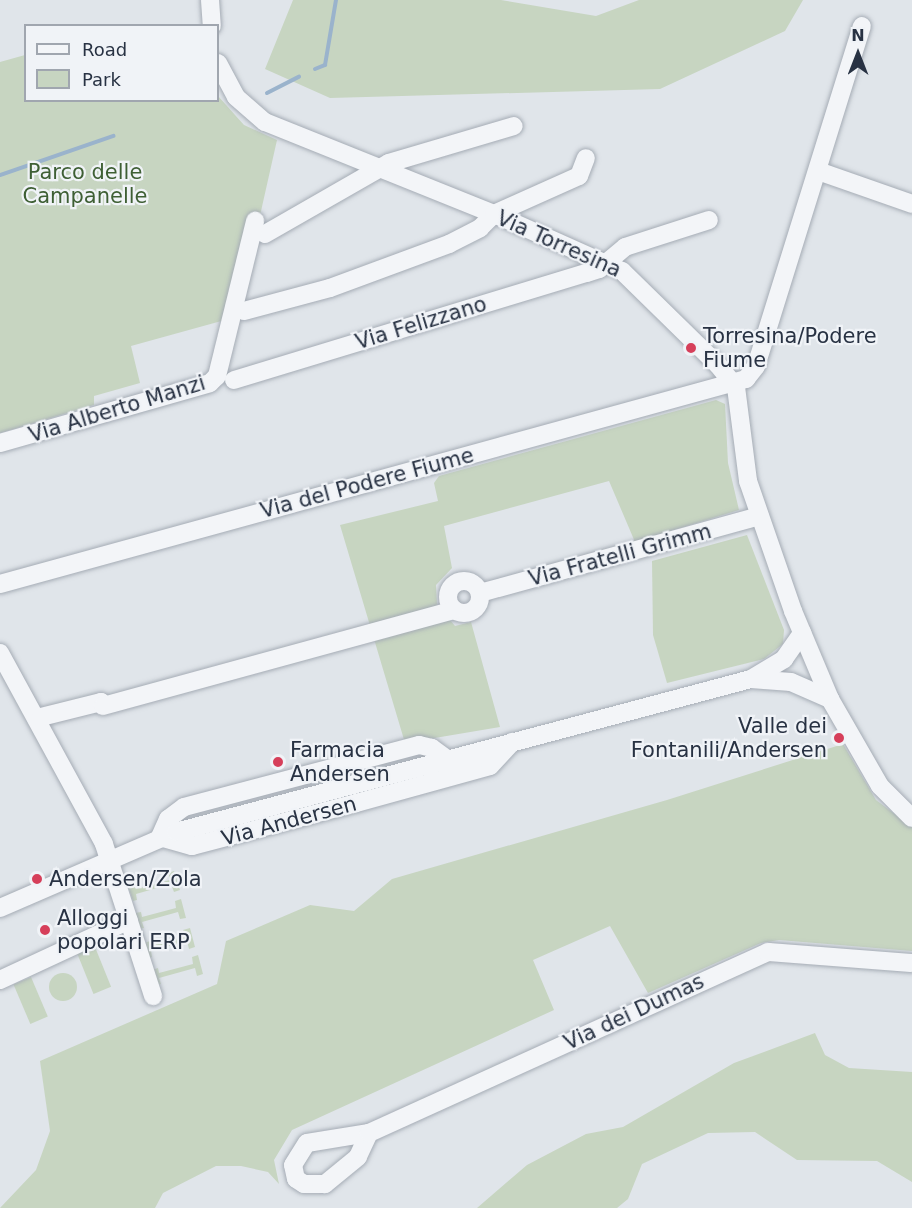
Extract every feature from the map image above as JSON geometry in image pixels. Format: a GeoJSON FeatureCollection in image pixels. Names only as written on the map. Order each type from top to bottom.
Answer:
{"type":"FeatureCollection","features":[{"type":"Feature","properties":{"kind":"street"},"geometry":{"type":"LineString","coordinates":[[210,0],[212,24]]}},
{"type":"Feature","properties":{"kind":"street"},"geometry":{"type":"LineString","coordinates":[[862,26],[756,366],[750,376],[735,384],[744,463],[760,516],[802,633],[830,699],[880,786],[912,818]]}},
{"type":"Feature","properties":{"kind":"street","name":"Via Torresina"},"geometry":{"type":"LineString","coordinates":[[219,65],[232,92],[260,119],[607,262],[639,284],[735,384]]}},
{"type":"Feature","properties":{"kind":"street"},"geometry":{"type":"LineString","coordinates":[[381,169],[389,163],[514,126]]}},
{"type":"Feature","properties":{"kind":"street"},"geometry":{"type":"LineString","coordinates":[[244,311],[403,264],[480,228],[494,214],[579,176],[586,158]]}},
{"type":"Feature","properties":{"kind":"street","name":"Via Alberto Manzi"},"geometry":{"type":"LineString","coordinates":[[0,443],[210,383],[217,376],[260,227],[381,169]]}},
{"type":"Feature","properties":{"kind":"street"},"geometry":{"type":"LineString","coordinates":[[818,171],[912,204]]}},
{"type":"Feature","properties":{"kind":"street","name":"Via Felizzano"},"geometry":{"type":"LineString","coordinates":[[234,380],[587,273],[607,262],[625,247],[709,220]]}},
{"type":"Feature","properties":{"kind":"street","name":"Via del Podere Fiume"},"geometry":{"type":"LineString","coordinates":[[0,584],[735,384]]}},
{"type":"Feature","properties":{"kind":"street","name":"Via Fratelli Grimm"},"geometry":{"type":"LineString","coordinates":[[454,610],[473,611],[480,593],[760,516]]}},
{"type":"Feature","properties":{"kind":"street"},"geometry":{"type":"LineString","coordinates":[[41,717],[101,702],[104,706],[454,610],[448,595],[453,585],[469,582],[480,593]]}},
{"type":"Feature","properties":{"kind":"street","name":"Via Andersen"},"geometry":{"type":"LineString","coordinates":[[512,742],[490,766],[356,803],[192,846],[160,837],[172,814],[184,807],[414,746],[428,746],[447,759],[751,679],[784,659],[802,633]]}},
{"type":"Feature","properties":{"kind":"street"},"geometry":{"type":"LineString","coordinates":[[0,653],[110,858],[153,996]]}},
{"type":"Feature","properties":{"kind":"street","name":"Via Andersen"},"geometry":{"type":"LineString","coordinates":[[751,679],[791,682],[830,699]]}},
{"type":"Feature","properties":{"kind":"street"},"geometry":{"type":"LineString","coordinates":[[0,908],[160,837]]}},
{"type":"Feature","properties":{"kind":"street"},"geometry":{"type":"LineString","coordinates":[[0,980],[129,920]]}},
{"type":"Feature","properties":{"kind":"street","name":"Via dei Dumas"},"geometry":{"type":"LineString","coordinates":[[369,1133],[768,952],[912,963]]}},
{"type":"Feature","properties":{"kind":"green space"},"geometry":{"type":"Polygon","coordinates":[[[293,0],[501,0],[596,16],[639,0],[803,0],[785,31],[660,89],[330,98],[265,69],[293,0]]]}},
{"type":"Feature","properties":{"kind":"green space","name":"Parco delle Campanelle"},"geometry":{"type":"Polygon","coordinates":[[[24,55],[24,102],[219,102],[219,97],[244,125],[277,140],[259,220],[225,320],[131,346],[140,383],[94,396],[94,405],[0,433],[0,62],[24,55]]]}},
{"type":"Feature","properties":{"kind":"green space"},"geometry":{"type":"Polygon","coordinates":[[[716,400],[725,404],[728,463],[739,510],[635,542],[609,481],[444,526],[452,568],[436,585],[437,604],[455,626],[471,622],[500,727],[405,743],[340,525],[438,501],[434,483],[439,476],[716,400]]]}},
{"type":"Feature","properties":{"kind":"green space"},"geometry":{"type":"Polygon","coordinates":[[[747,535],[784,630],[783,644],[764,659],[667,683],[653,635],[652,561],[747,535]]]}},
{"type":"Feature","properties":{"kind":"green space"},"geometry":{"type":"Polygon","coordinates":[[[843,744],[876,800],[912,827],[912,951],[779,940],[761,943],[648,993],[610,926],[533,960],[554,1010],[292,1130],[274,1160],[279,1184],[268,1172],[241,1166],[216,1166],[163,1193],[155,1208],[0,1208],[36,1170],[50,1131],[40,1061],[217,984],[226,941],[310,905],[354,911],[392,879],[667,800],[843,744]]]}},
{"type":"Feature","properties":{"kind":"green space"},"geometry":{"type":"Polygon","coordinates":[[[174,871],[180,890],[174,892],[171,884],[136,894],[137,900],[133,901],[128,886],[134,884],[136,889],[170,880],[168,873],[174,871]]]}},
{"type":"Feature","properties":{"kind":"green space"},"geometry":{"type":"Polygon","coordinates":[[[181,899],[186,918],[180,919],[178,912],[142,922],[144,928],[139,929],[135,913],[141,912],[142,917],[176,908],[175,901],[181,899]]]}},
{"type":"Feature","properties":{"kind":"green space"},"geometry":{"type":"Polygon","coordinates":[[[190,928],[195,947],[189,949],[187,941],[151,951],[152,957],[148,958],[144,943],[150,941],[151,946],[185,937],[183,930],[190,928]]]}},
{"type":"Feature","properties":{"kind":"green space"},"geometry":{"type":"Polygon","coordinates":[[[95,947],[111,987],[93,994],[77,954],[95,947]]]}},
{"type":"Feature","properties":{"kind":"green space"},"geometry":{"type":"Polygon","coordinates":[[[198,955],[203,974],[197,976],[195,968],[159,978],[161,984],[156,985],[152,970],[158,968],[159,973],[193,964],[192,957],[198,955]]]}},
{"type":"Feature","properties":{"kind":"green space"},"geometry":{"type":"Polygon","coordinates":[[[63,973],[73,977],[77,987],[73,997],[63,1001],[53,997],[49,987],[53,977],[63,973]]]}},
{"type":"Feature","properties":{"kind":"green space"},"geometry":{"type":"Polygon","coordinates":[[[31,977],[48,1017],[30,1024],[14,984],[31,977]]]}},
{"type":"Feature","properties":{"kind":"green space"},"geometry":{"type":"Polygon","coordinates":[[[815,1033],[825,1055],[849,1068],[912,1072],[912,1182],[877,1161],[797,1160],[755,1132],[708,1133],[642,1164],[628,1199],[617,1208],[477,1208],[527,1165],[586,1134],[623,1127],[734,1063],[815,1033]]]}},
{"type":"Feature","properties":{"kind":"waterway"},"geometry":{"type":"LineString","coordinates":[[315,69],[325,65],[336,0]]}},
{"type":"Feature","properties":{"kind":"waterway"},"geometry":{"type":"LineString","coordinates":[[267,93],[299,77]]}},
{"type":"Feature","properties":{"kind":"waterway"},"geometry":{"type":"LineString","coordinates":[[0,175],[113,136]]}},
{"type":"Feature","properties":{"kind":"place","name":"Torresina/Podere Fiume"},"geometry":{"type":"Point","coordinates":[691,348]}},
{"type":"Feature","properties":{"kind":"place","name":"Valle dei Fontanili/Andersen"},"geometry":{"type":"Point","coordinates":[839,738]}},
{"type":"Feature","properties":{"kind":"place","name":"Farmacia Andersen"},"geometry":{"type":"Point","coordinates":[278,762]}},
{"type":"Feature","properties":{"kind":"place","name":"Andersen/Zola"},"geometry":{"type":"Point","coordinates":[37,879]}},
{"type":"Feature","properties":{"kind":"place","name":"Alloggi popolari ERP"},"geometry":{"type":"Point","coordinates":[45,930]}}]}
